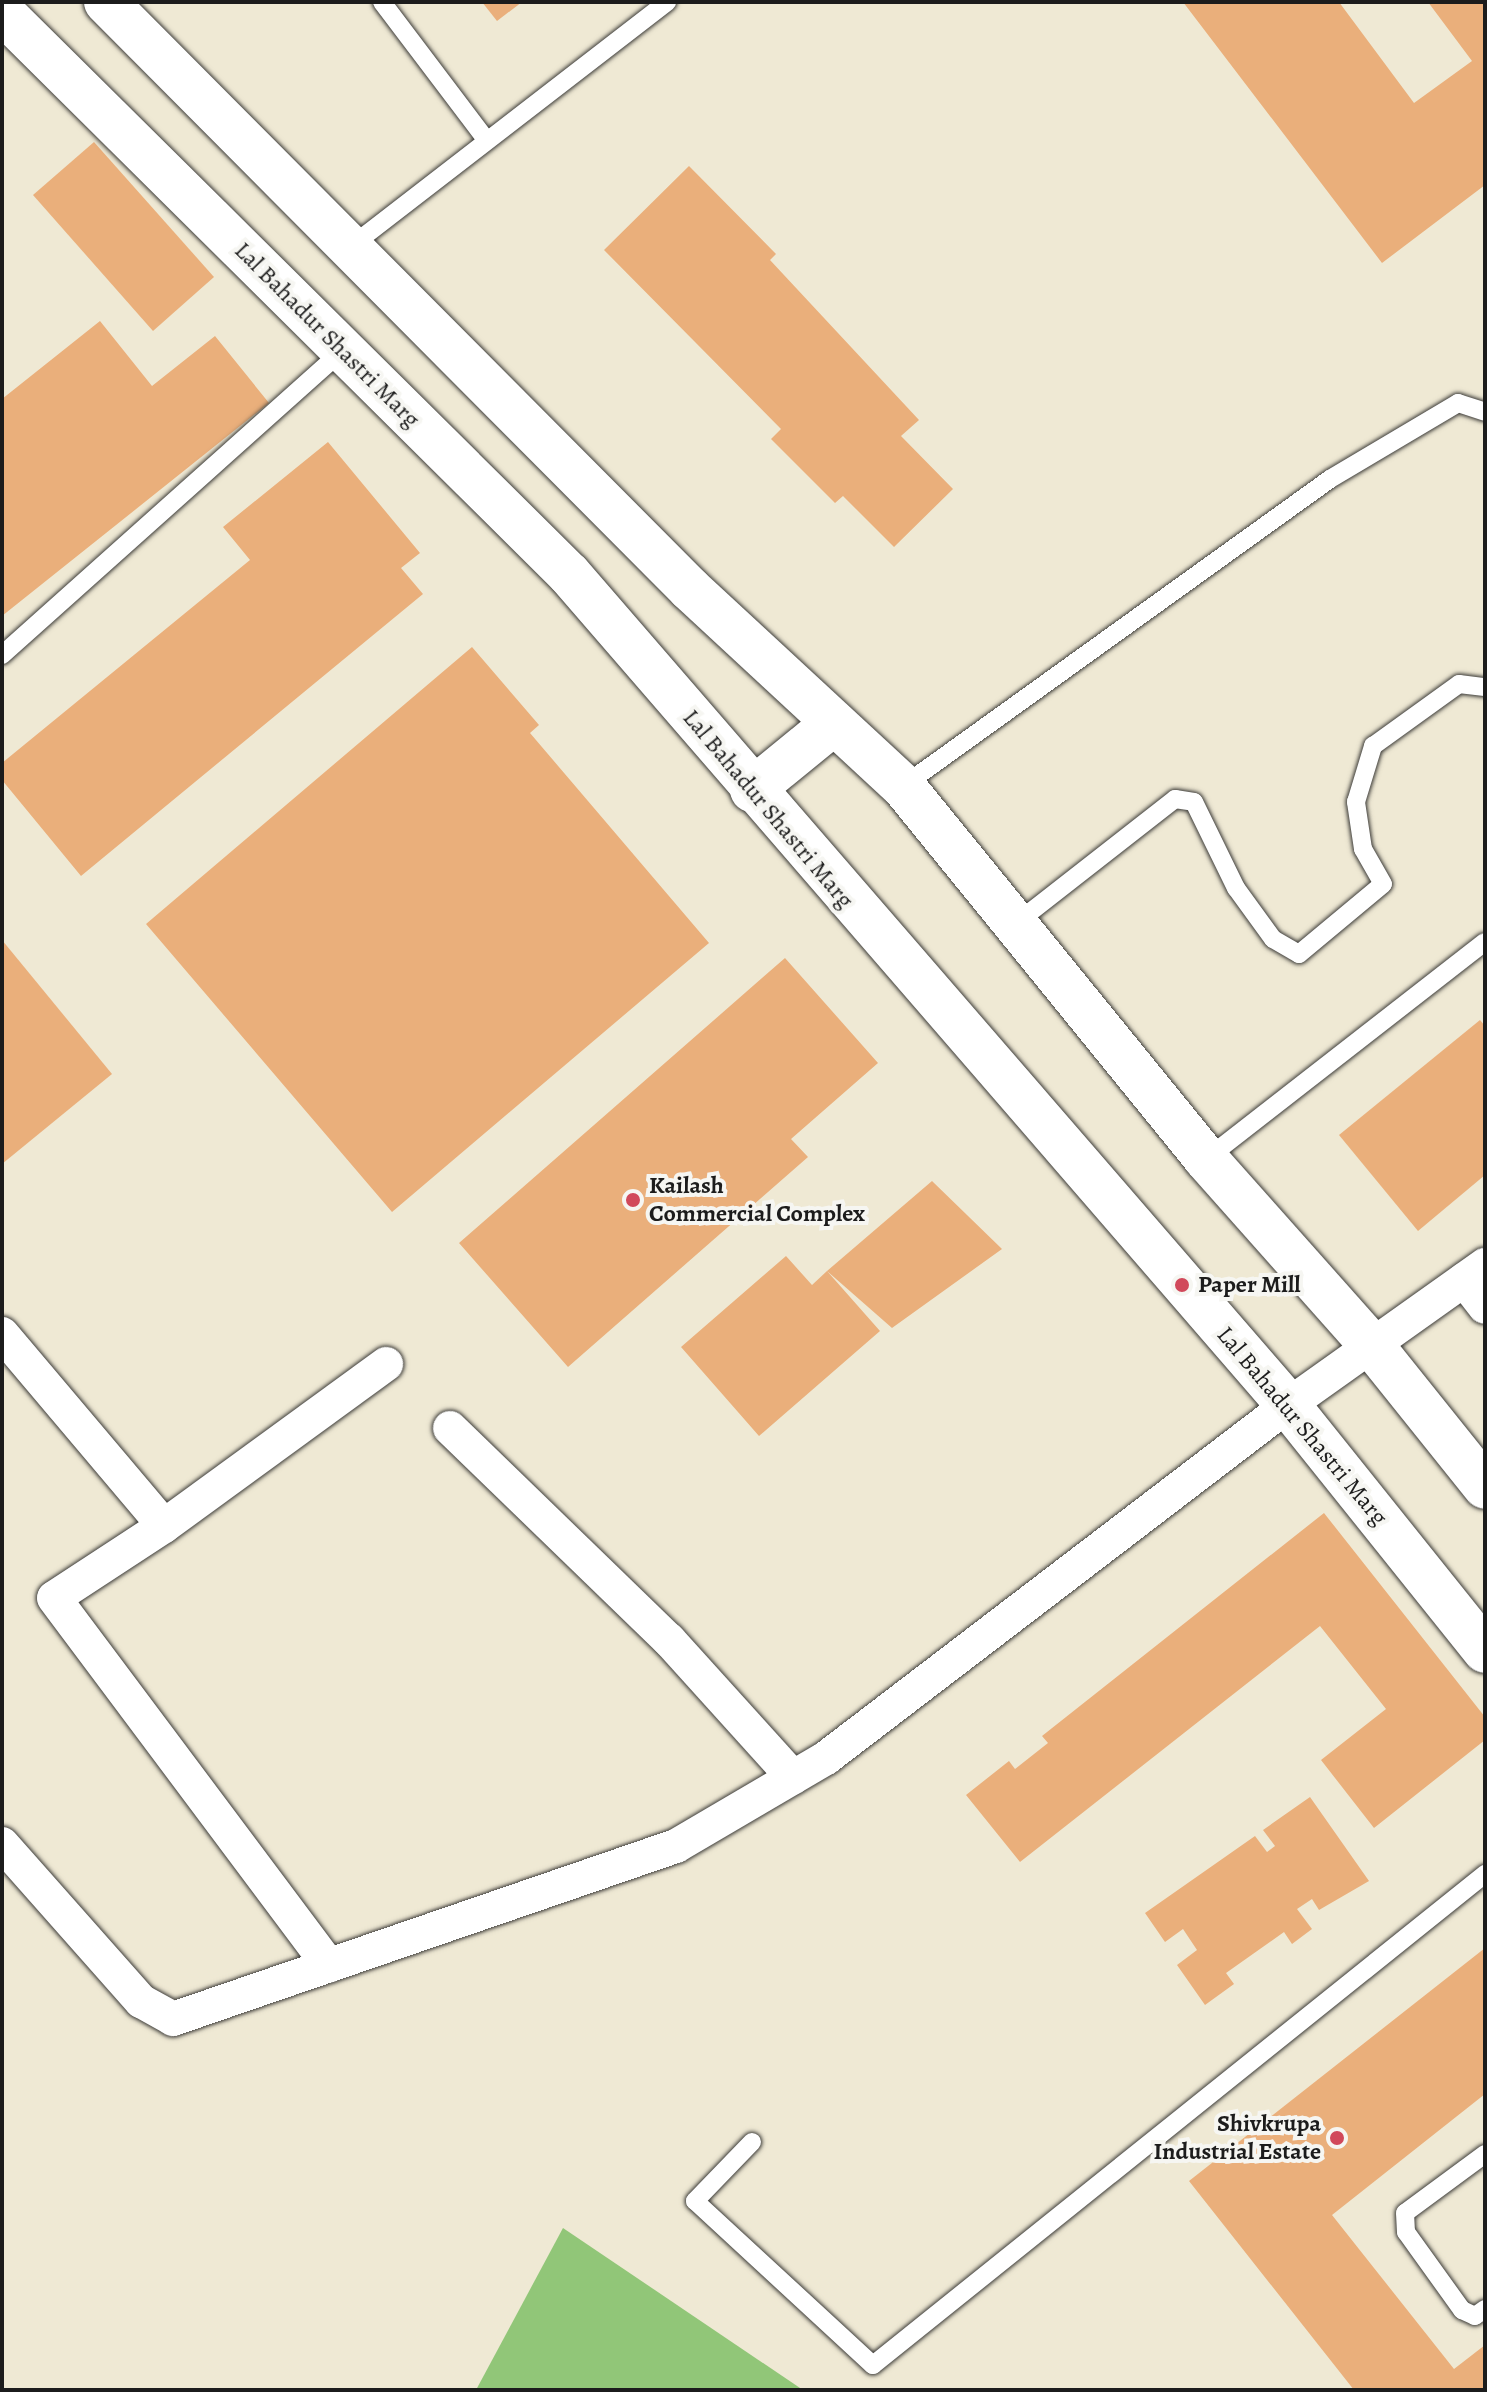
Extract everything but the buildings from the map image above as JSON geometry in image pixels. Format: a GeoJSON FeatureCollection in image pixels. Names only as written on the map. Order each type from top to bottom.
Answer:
{"type":"FeatureCollection","features":[{"type":"Feature","properties":{"kind":"main road"},"geometry":{"type":"LineString","coordinates":[[106,2],[690,589],[903,786],[1206,1159],[1373,1347],[1485,1487]]}},
{"type":"Feature","properties":{"kind":"main road","name":"Lal Bahadur Shastri Marg"},"geometry":{"type":"LineString","coordinates":[[2,12],[569,574],[752,790],[1288,1405],[1485,1651]]}},
{"type":"Feature","properties":{"kind":"main road"},"geometry":{"type":"LineString","coordinates":[[752,790],[834,723]]}},
{"type":"Feature","properties":{"kind":"street"},"geometry":{"type":"LineString","coordinates":[[2,1844],[141,2001],[173,2019],[676,1846],[826,1758],[1288,1405],[1475,1273],[1485,1307]]}},
{"type":"Feature","properties":{"kind":"street"},"geometry":{"type":"LineString","coordinates":[[2,1334],[164,1526]]}},
{"type":"Feature","properties":{"kind":"street"},"geometry":{"type":"LineString","coordinates":[[329,1966],[54,1598],[164,1526],[386,1364]]}},
{"type":"Feature","properties":{"kind":"street"},"geometry":{"type":"LineString","coordinates":[[450,1428],[669,1640],[793,1777]]}},
{"type":"Feature","properties":{"kind":"lane"},"geometry":{"type":"LineString","coordinates":[[382,2],[485,138]]}},
{"type":"Feature","properties":{"kind":"lane"},"geometry":{"type":"LineString","coordinates":[[350,247],[485,138],[667,2]]}},
{"type":"Feature","properties":{"kind":"lane"},"geometry":{"type":"LineString","coordinates":[[2,655],[343,350]]}},
{"type":"Feature","properties":{"kind":"lane"},"geometry":{"type":"LineString","coordinates":[[903,786],[1330,479],[1458,403],[1485,412]]}},
{"type":"Feature","properties":{"kind":"lane"},"geometry":{"type":"LineString","coordinates":[[1015,924],[1175,799],[1194,802],[1236,888],[1273,939],[1299,954],[1383,884],[1363,849],[1356,802],[1373,746],[1459,684],[1485,687]]}},
{"type":"Feature","properties":{"kind":"lane"},"geometry":{"type":"LineString","coordinates":[[1206,1159],[1485,942]]}},
{"type":"Feature","properties":{"kind":"lane"},"geometry":{"type":"LineString","coordinates":[[752,2142],[695,2201],[873,2365],[1485,1874]]}},
{"type":"Feature","properties":{"kind":"lane"},"geometry":{"type":"LineString","coordinates":[[1485,2154],[1405,2213],[1406,2232],[1462,2310],[1475,2316],[1485,2309]]}},
{"type":"Feature","properties":{"kind":"green space"},"geometry":{"type":"Polygon","coordinates":[[[563,2228],[803,2390],[476,2390],[563,2228]]]}},
{"type":"Feature","properties":{"kind":"place","name":"Kailash Commercial Complex"},"geometry":{"type":"Point","coordinates":[633,1200]}},
{"type":"Feature","properties":{"kind":"place","name":"Paper Mill"},"geometry":{"type":"Point","coordinates":[1182,1285]}},
{"type":"Feature","properties":{"kind":"place","name":"Shivkrupa Industrial Estate"},"geometry":{"type":"Point","coordinates":[1337,2138]}}]}
